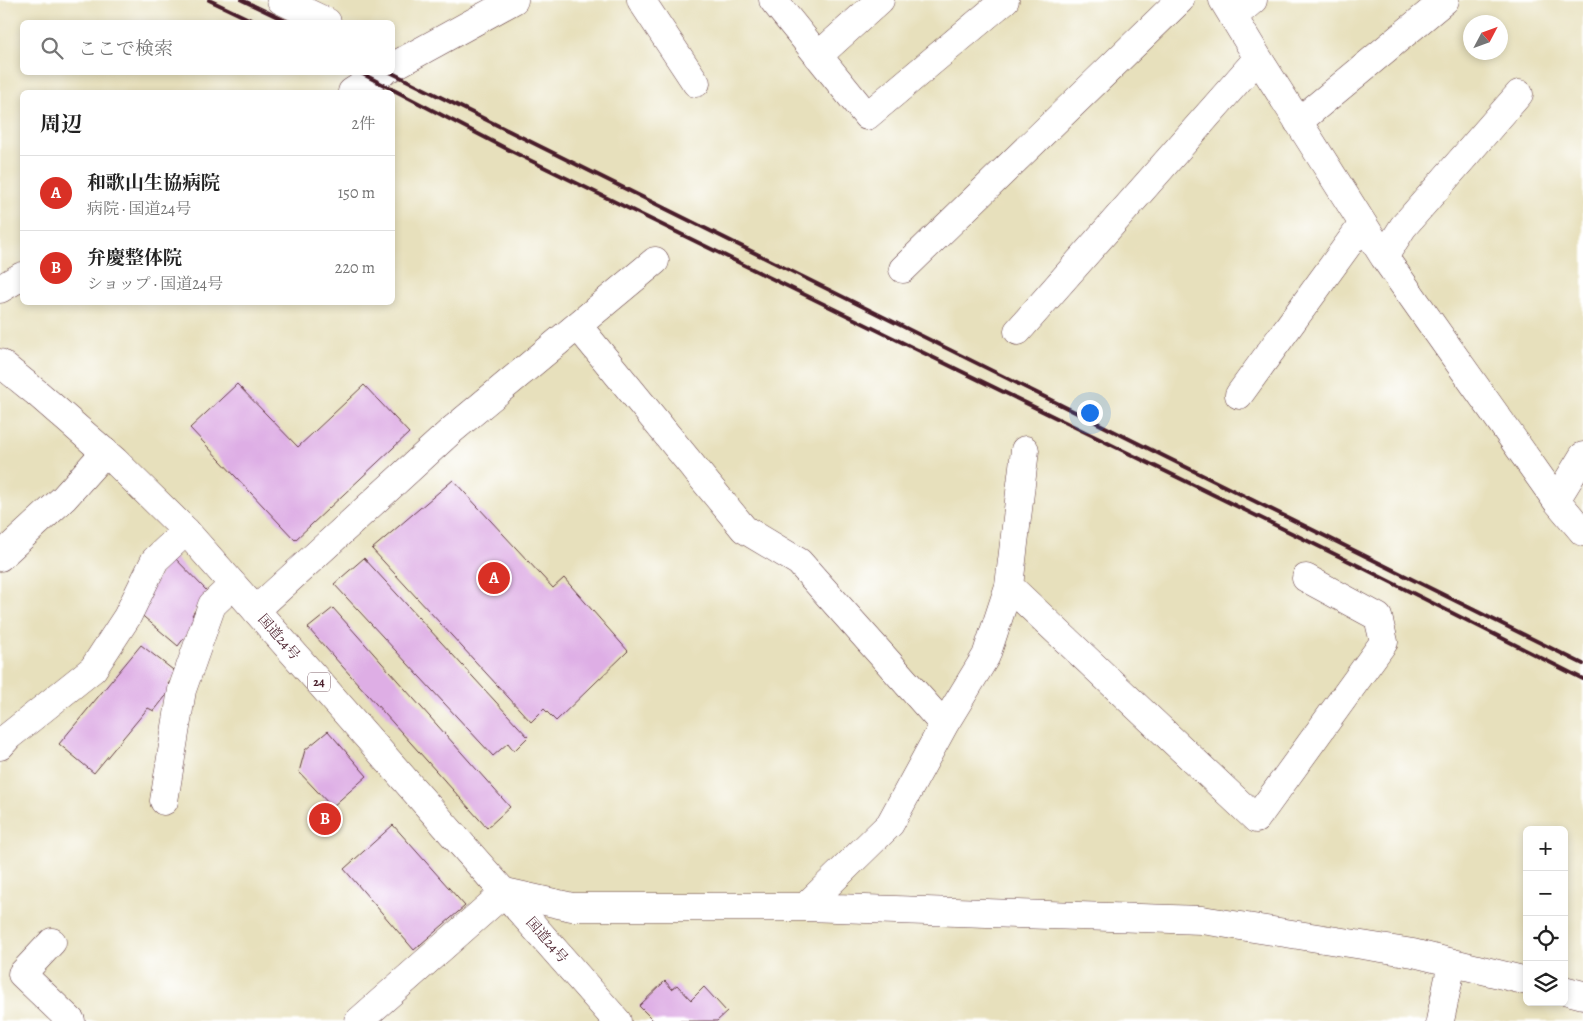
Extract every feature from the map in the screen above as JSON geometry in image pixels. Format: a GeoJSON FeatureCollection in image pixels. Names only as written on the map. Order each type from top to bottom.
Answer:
{"type":"FeatureCollection","features":[{"type":"Feature","properties":{"kind":"main road"},"geometry":{"type":"LineString","coordinates":[[281,0],[323,20]]}},
{"type":"Feature","properties":{"kind":"main road"},"geometry":{"type":"LineString","coordinates":[[398,59],[514,0]]}},
{"type":"Feature","properties":{"kind":"main road"},"geometry":{"type":"LineString","coordinates":[[641,0],[696,82]]}},
{"type":"Feature","properties":{"kind":"main road"},"geometry":{"type":"LineString","coordinates":[[773,0],[867,116],[1005,0]]}},
{"type":"Feature","properties":{"kind":"main road"},"geometry":{"type":"LineString","coordinates":[[818,56],[880,0]]}},
{"type":"Feature","properties":{"kind":"main road"},"geometry":{"type":"LineString","coordinates":[[903,269],[1180,0]]}},
{"type":"Feature","properties":{"kind":"main road"},"geometry":{"type":"LineString","coordinates":[[1298,122],[1445,0]]}},
{"type":"Feature","properties":{"kind":"main road"},"geometry":{"type":"LineString","coordinates":[[1236,6],[1258,58],[1384,257],[1556,500],[1583,532]]}},
{"type":"Feature","properties":{"kind":"main road"},"geometry":{"type":"LineString","coordinates":[[1018,331],[1258,58]]}},
{"type":"Feature","properties":{"kind":"main road"},"geometry":{"type":"LineString","coordinates":[[355,90],[378,75]]}},
{"type":"Feature","properties":{"kind":"main road"},"geometry":{"type":"LineString","coordinates":[[1384,257],[1403,227],[1519,94]]}},
{"type":"Feature","properties":{"kind":"main road"},"geometry":{"type":"LineString","coordinates":[[1239,395],[1363,224]]}},
{"type":"Feature","properties":{"kind":"main road"},"geometry":{"type":"LineString","coordinates":[[256,610],[455,428],[655,261]]}},
{"type":"Feature","properties":{"kind":"main road"},"geometry":{"type":"LineString","coordinates":[[0,289],[20,277]]}},
{"type":"Feature","properties":{"kind":"main road"},"geometry":{"type":"LineString","coordinates":[[578,326],[744,529],[799,562],[944,726]]}},
{"type":"Feature","properties":{"kind":"main road","name":"国道24号"},"geometry":{"type":"LineString","coordinates":[[0,363],[105,452],[186,532],[617,1021]]}},
{"type":"Feature","properties":{"kind":"main road"},"geometry":{"type":"LineString","coordinates":[[805,907],[890,824],[944,726],[986,656],[1009,586],[1025,450]]}},
{"type":"Feature","properties":{"kind":"main road"},"geometry":{"type":"LineString","coordinates":[[0,556],[64,498],[105,452]]}},
{"type":"Feature","properties":{"kind":"main road"},"geometry":{"type":"LineString","coordinates":[[1556,500],[1583,456]]}},
{"type":"Feature","properties":{"kind":"main road"},"geometry":{"type":"LineString","coordinates":[[3,737],[93,669],[127,617],[155,560],[186,532]]}},
{"type":"Feature","properties":{"kind":"main road"},"geometry":{"type":"LineString","coordinates":[[1009,586],[1256,818],[1384,642],[1378,617],[1306,578]]}},
{"type":"Feature","properties":{"kind":"main road"},"geometry":{"type":"LineString","coordinates":[[164,801],[182,690],[212,605],[233,585]]}},
{"type":"Feature","properties":{"kind":"main road"},"geometry":{"type":"LineString","coordinates":[[359,1021],[505,892],[572,907],[805,907],[1202,920],[1413,953],[1523,980]]}},
{"type":"Feature","properties":{"kind":"main road"},"geometry":{"type":"LineString","coordinates":[[52,942],[22,974],[71,1021]]}},
{"type":"Feature","properties":{"kind":"main road"},"geometry":{"type":"LineString","coordinates":[[1440,1021],[1452,963]]}},
{"type":"Feature","properties":{"kind":"main road"},"geometry":{"type":"LineString","coordinates":[[1568,991],[1583,995]]}},
{"type":"Feature","properties":{"kind":"building"},"geometry":{"type":"Polygon","coordinates":[[[237,384],[298,447],[364,385],[409,433],[295,540],[190,428],[237,384]]]}},
{"type":"Feature","properties":{"kind":"building"},"geometry":{"type":"Polygon","coordinates":[[[453,480],[553,588],[564,578],[628,651],[556,721],[544,709],[531,722],[372,549],[453,480]]]}},
{"type":"Feature","properties":{"kind":"building"},"geometry":{"type":"Polygon","coordinates":[[[171,554],[208,592],[192,615],[198,620],[178,646],[138,612],[171,554]]]}},
{"type":"Feature","properties":{"kind":"building"},"geometry":{"type":"Polygon","coordinates":[[[364,558],[528,737],[514,751],[508,743],[493,756],[334,584],[364,558]]]}},
{"type":"Feature","properties":{"kind":"building"},"geometry":{"type":"Polygon","coordinates":[[[333,608],[510,807],[487,828],[308,628],[333,608]]]}},
{"type":"Feature","properties":{"kind":"building"},"geometry":{"type":"Polygon","coordinates":[[[141,645],[177,673],[168,684],[172,688],[154,711],[148,708],[94,773],[59,744],[141,645]]]}},
{"type":"Feature","properties":{"kind":"building"},"geometry":{"type":"Polygon","coordinates":[[[328,731],[367,776],[332,807],[299,772],[305,750],[328,731]]]}},
{"type":"Feature","properties":{"kind":"building"},"geometry":{"type":"Polygon","coordinates":[[[393,825],[465,906],[414,950],[344,869],[393,825]]]}},
{"type":"Feature","properties":{"kind":"building"},"geometry":{"type":"Polygon","coordinates":[[[665,981],[672,989],[677,985],[691,1000],[704,987],[727,1012],[717,1021],[654,1021],[639,1006],[665,981]]]}},
{"type":"Feature","properties":{"kind":"railway"},"geometry":{"type":"LineString","coordinates":[[209,0],[251,20]]}},
{"type":"Feature","properties":{"kind":"railway"},"geometry":{"type":"LineString","coordinates":[[242,0],[284,20]]}},
{"type":"Feature","properties":{"kind":"railway"},"geometry":{"type":"LineString","coordinates":[[395,74],[1583,664]]}},
{"type":"Feature","properties":{"kind":"railway"},"geometry":{"type":"LineString","coordinates":[[365,75],[394,90]]}},
{"type":"Feature","properties":{"kind":"railway"},"geometry":{"type":"LineString","coordinates":[[395,91],[509,150],[1363,568],[1583,679]]}},
{"type":"Feature","properties":{"kind":"place","name":"和歌山生協病院"},"geometry":{"type":"Point","coordinates":[494,578]}},
{"type":"Feature","properties":{"kind":"place","name":"弁慶整体院"},"geometry":{"type":"Point","coordinates":[325,819]}}]}
